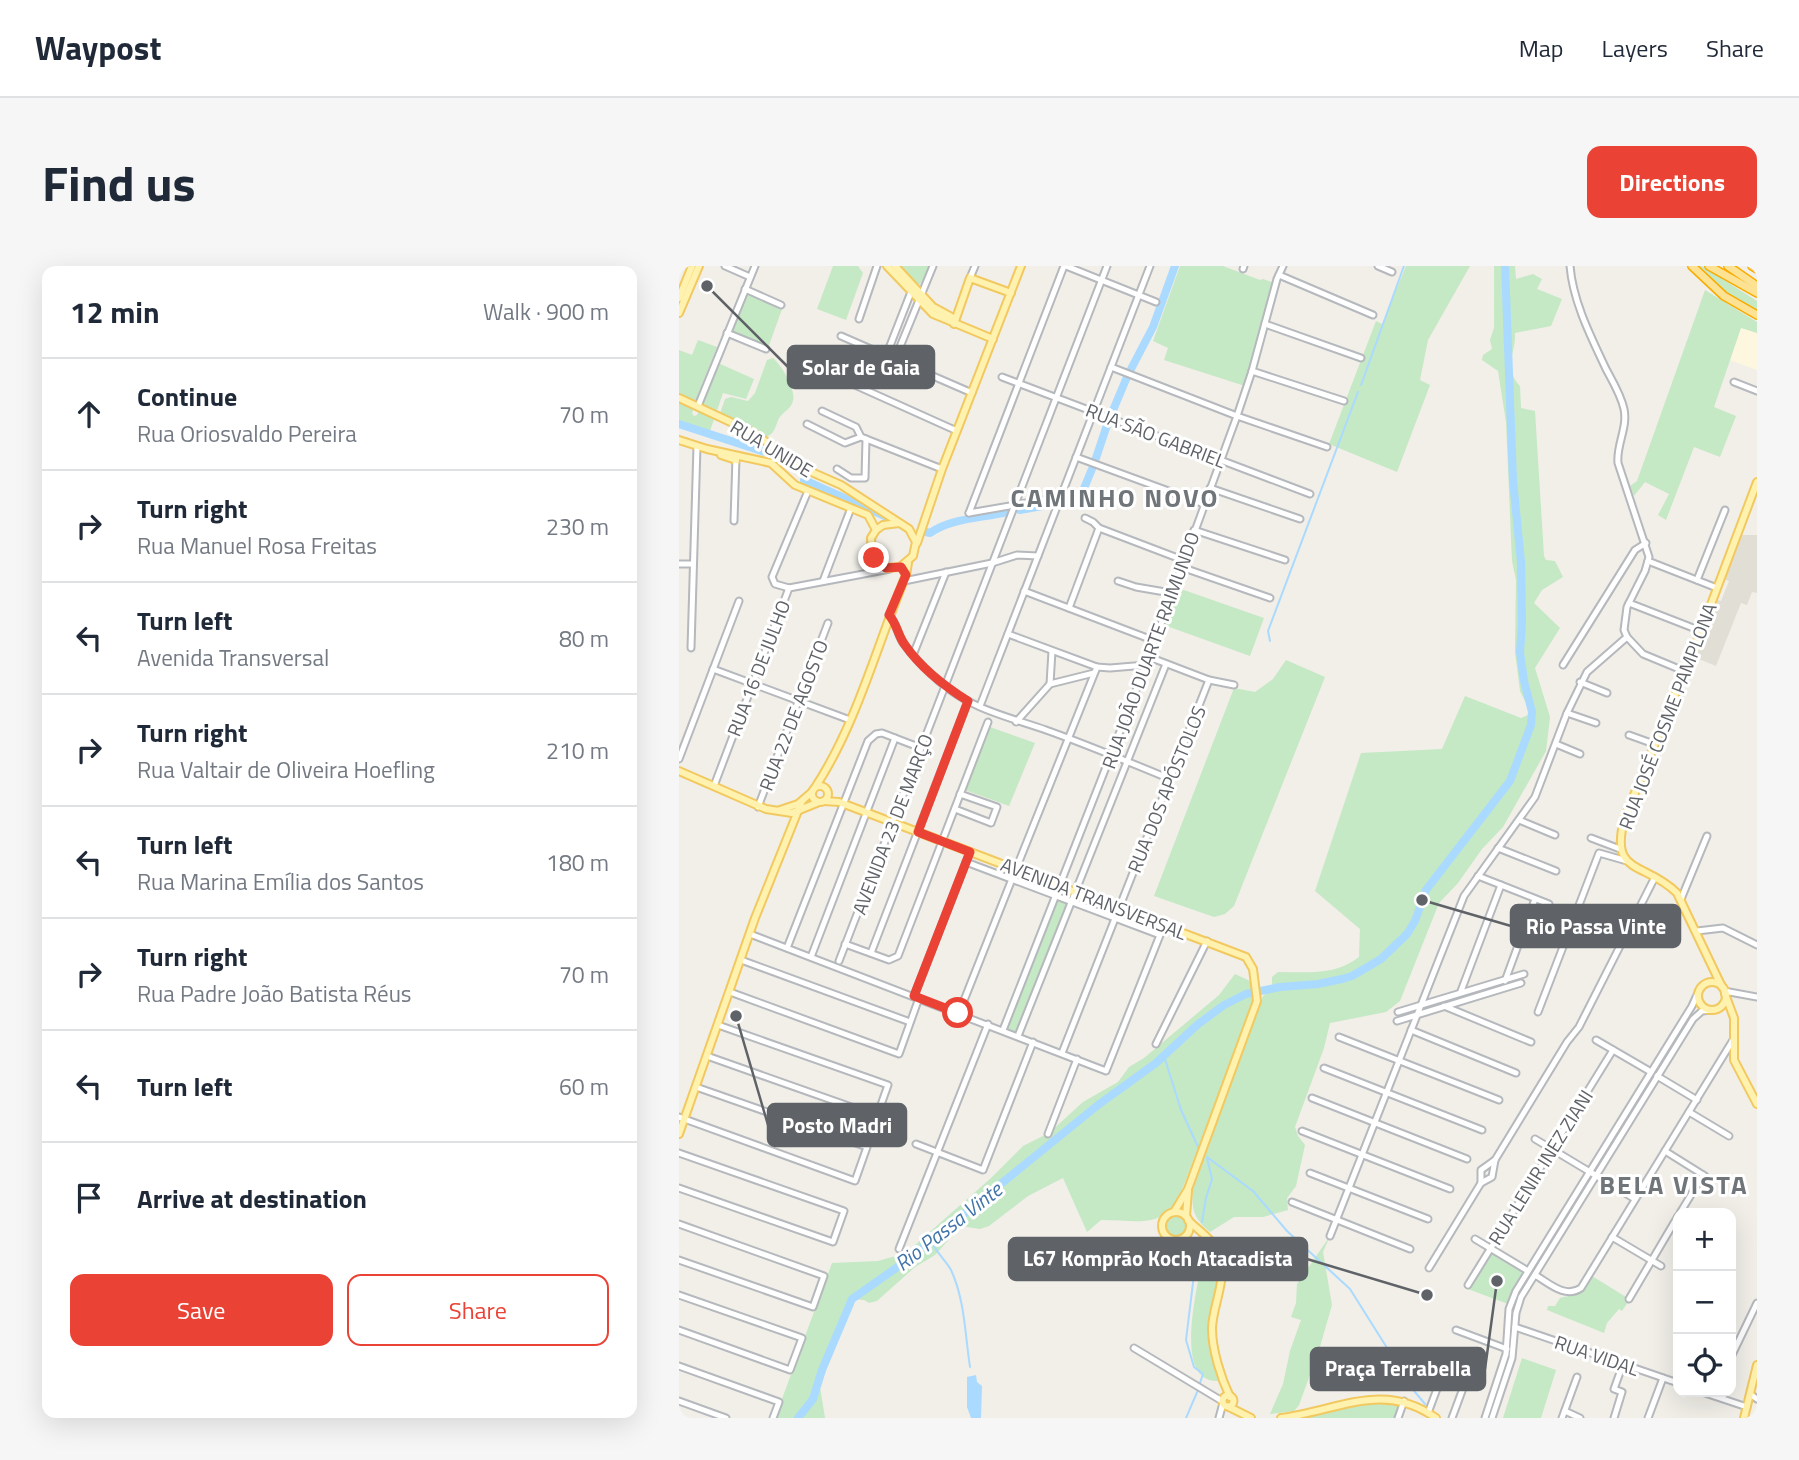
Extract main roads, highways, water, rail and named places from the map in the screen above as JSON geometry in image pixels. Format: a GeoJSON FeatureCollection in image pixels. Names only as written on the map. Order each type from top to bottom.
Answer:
{"type":"FeatureCollection","features":[{"type":"Feature","properties":{"kind":"highway"},"geometry":{"type":"LineString","coordinates":[[1692,266],[1724,296],[1757,315]]}},
{"type":"Feature","properties":{"kind":"highway"},"geometry":{"type":"LineString","coordinates":[[1709,266],[1757,293]]}},
{"type":"Feature","properties":{"kind":"highway"},"geometry":{"type":"LineString","coordinates":[[1717,266],[1757,293]]}},
{"type":"Feature","properties":{"kind":"highway"},"geometry":{"type":"LineString","coordinates":[[1728,266],[1757,286]]}},
{"type":"Feature","properties":{"kind":"highway"},"geometry":{"type":"LineString","coordinates":[[1752,266],[1757,269]]}},
{"type":"Feature","properties":{"kind":"main road"},"geometry":{"type":"LineString","coordinates":[[679,298],[692,266]]}},
{"type":"Feature","properties":{"kind":"main road"},"geometry":{"type":"LineString","coordinates":[[679,313],[699,266]]}},
{"type":"Feature","properties":{"kind":"main road"},"geometry":{"type":"LineString","coordinates":[[887,266],[911,292],[920,297]]}},
{"type":"Feature","properties":{"kind":"main road"},"geometry":{"type":"LineString","coordinates":[[895,266],[933,314],[993,339]]}},
{"type":"Feature","properties":{"kind":"main road"},"geometry":{"type":"LineString","coordinates":[[821,802],[813,799],[814,789],[829,766],[850,720],[905,578],[942,469],[1021,266]]}},
{"type":"Feature","properties":{"kind":"main road"},"geometry":{"type":"LineString","coordinates":[[955,322],[970,278],[1010,293]]}},
{"type":"Feature","properties":{"kind":"main road","name":"RUA UNIDE"},"geometry":{"type":"LineString","coordinates":[[679,398],[752,432],[791,463],[841,485],[899,523]]}},
{"type":"Feature","properties":{"kind":"main road"},"geometry":{"type":"LineString","coordinates":[[679,440],[736,457],[771,463],[795,485],[868,515],[876,530]]}},
{"type":"Feature","properties":{"kind":"main road"},"geometry":{"type":"LineString","coordinates":[[771,463],[778,451]]}},
{"type":"Feature","properties":{"kind":"main road"},"geometry":{"type":"LineString","coordinates":[[782,471],[787,463],[791,463]]}},
{"type":"Feature","properties":{"kind":"main road","name":"RUA JOSÉ COSME PAMPLONA"},"geometry":{"type":"LineString","coordinates":[[1712,962],[1681,899],[1671,887],[1627,861],[1620,839],[1625,817],[1757,482]]}},
{"type":"Feature","properties":{"kind":"main road"},"geometry":{"type":"LineString","coordinates":[[908,563],[890,569],[879,564],[870,547],[871,538],[876,530],[887,523],[899,523],[912,532],[916,546]]}},
{"type":"Feature","properties":{"kind":"main road"},"geometry":{"type":"LineString","coordinates":[[912,532],[923,526]]}},
{"type":"Feature","properties":{"kind":"main road"},"geometry":{"type":"LineString","coordinates":[[901,567],[905,578]]}},
{"type":"Feature","properties":{"kind":"main road"},"geometry":{"type":"LineString","coordinates":[[785,813],[797,811],[827,798],[829,766]]}},
{"type":"Feature","properties":{"kind":"main road"},"geometry":{"type":"LineString","coordinates":[[679,771],[758,807],[785,813],[793,819]]}},
{"type":"Feature","properties":{"kind":"main road"},"geometry":{"type":"LineString","coordinates":[[775,810],[787,809],[802,801],[820,785],[827,790]]}},
{"type":"Feature","properties":{"kind":"main road","name":"AVENIDA TRANSVERSAL"},"geometry":{"type":"LineString","coordinates":[[827,790],[841,803]]}},
{"type":"Feature","properties":{"kind":"main road"},"geometry":{"type":"LineString","coordinates":[[679,1133],[682,1118],[696,1087],[750,934],[802,801]]}},
{"type":"Feature","properties":{"kind":"main road","name":"AVENIDA TRANSVERSAL"},"geometry":{"type":"LineString","coordinates":[[821,802],[841,803],[867,812],[1246,957],[1251,965],[1257,1001],[1188,1189]]}},
{"type":"Feature","properties":{"kind":"main road"},"geometry":{"type":"LineString","coordinates":[[1712,962],[1706,983],[1698,993],[1702,1006],[1734,1017]]}},
{"type":"Feature","properties":{"kind":"main road"},"geometry":{"type":"LineString","coordinates":[[1712,962],[1734,1017],[1730,1049],[1740,1075],[1757,1104]]}},
{"type":"Feature","properties":{"kind":"main road"},"geometry":{"type":"LineString","coordinates":[[1706,983],[1715,982],[1724,990],[1724,1002],[1714,1009]]}},
{"type":"Feature","properties":{"kind":"main road"},"geometry":{"type":"LineString","coordinates":[[1188,1189],[1174,1212],[1163,1221],[1165,1235],[1173,1240],[1185,1237],[1207,1238]]}},
{"type":"Feature","properties":{"kind":"main road"},"geometry":{"type":"LineString","coordinates":[[1185,1237],[1190,1228],[1187,1218],[1188,1189]]}},
{"type":"Feature","properties":{"kind":"main road"},"geometry":{"type":"LineString","coordinates":[[1174,1212],[1187,1218],[1217,1250],[1221,1262],[1220,1285],[1212,1328],[1227,1401],[1251,1418]]}},
{"type":"Feature","properties":{"kind":"main road"},"geometry":{"type":"LineString","coordinates":[[1744,1418],[1754,1395],[1757,1365]]}},
{"type":"Feature","properties":{"kind":"main road"},"geometry":{"type":"LineString","coordinates":[[1281,1418],[1366,1400],[1404,1401],[1436,1418]]}},
{"type":"Feature","properties":{"kind":"water"},"geometry":{"type":"Polygon","coordinates":[[[976,1375],[977,1382],[982,1386],[981,1418],[971,1418],[967,1407],[967,1377],[976,1375]]]}},
{"type":"Feature","properties":{"kind":"waterway"},"geometry":{"type":"LineString","coordinates":[[1130,371],[1153,327],[1175,266]]}},
{"type":"Feature","properties":{"kind":"waterway"},"geometry":{"type":"LineString","coordinates":[[1361,385],[1404,266]]}},
{"type":"Feature","properties":{"kind":"waterway","name":"Rio Passa Vinte"},"geometry":{"type":"LineString","coordinates":[[798,1418],[813,1399],[822,1370],[852,1299],[906,1261],[1098,1105],[1156,1063],[1197,1025],[1224,1005],[1246,994],[1342,979],[1381,959],[1407,934],[1415,921],[1426,890],[1510,781],[1531,725],[1532,712],[1520,652],[1521,562],[1513,480],[1505,266]]}},
{"type":"Feature","properties":{"kind":"waterway"},"geometry":{"type":"LineString","coordinates":[[1111,415],[1127,377]]}},
{"type":"Feature","properties":{"kind":"waterway"},"geometry":{"type":"LineString","coordinates":[[1270,641],[1268,631],[1358,392]]}},
{"type":"Feature","properties":{"kind":"waterway"},"geometry":{"type":"LineString","coordinates":[[1095,461],[1108,422]]}},
{"type":"Feature","properties":{"kind":"waterway"},"geometry":{"type":"LineString","coordinates":[[679,424],[768,453]]}},
{"type":"Feature","properties":{"kind":"waterway"},"geometry":{"type":"LineString","coordinates":[[1063,502],[1080,498],[1092,469]]}},
{"type":"Feature","properties":{"kind":"waterway"},"geometry":{"type":"LineString","coordinates":[[804,480],[887,517]]}},
{"type":"Feature","properties":{"kind":"waterway"},"geometry":{"type":"LineString","coordinates":[[1020,510],[1054,504]]}},
{"type":"Feature","properties":{"kind":"waterway"},"geometry":{"type":"LineString","coordinates":[[926,532],[930,533],[957,521],[1007,512]]}},
{"type":"Feature","properties":{"kind":"waterway"},"geometry":{"type":"LineString","coordinates":[[1164,1056],[1181,1110],[1199,1149]]}},
{"type":"Feature","properties":{"kind":"waterway"},"geometry":{"type":"LineString","coordinates":[[1207,1157],[1253,1191],[1287,1231],[1350,1289],[1405,1380],[1425,1404]]}},
{"type":"Feature","properties":{"kind":"waterway"},"geometry":{"type":"LineString","coordinates":[[1202,1222],[1212,1179],[1207,1158]]}},
{"type":"Feature","properties":{"kind":"waterway"},"geometry":{"type":"LineString","coordinates":[[932,1238],[936,1250],[956,1281],[970,1367]]}},
{"type":"Feature","properties":{"kind":"waterway"},"geometry":{"type":"LineString","coordinates":[[1198,1242],[1186,1340],[1194,1367],[1203,1374],[1200,1383]]}},
{"type":"Feature","properties":{"kind":"waterway"},"geometry":{"type":"LineString","coordinates":[[1186,1418],[1198,1390]]}},
{"type":"Feature","properties":{"kind":"place","name":"Solar de Gaia"},"geometry":{"type":"Point","coordinates":[707,286]}},
{"type":"Feature","properties":{"kind":"place","name":"Rio Passa Vinte"},"geometry":{"type":"Point","coordinates":[1422,900]}},
{"type":"Feature","properties":{"kind":"place","name":"Posto Madri"},"geometry":{"type":"Point","coordinates":[736,1016]}},
{"type":"Feature","properties":{"kind":"place","name":"Praça Terrabella"},"geometry":{"type":"Point","coordinates":[1497,1281]}},
{"type":"Feature","properties":{"kind":"place","name":"L67 Komprão Koch Atacadista"},"geometry":{"type":"Point","coordinates":[1427,1295]}},
{"type":"Feature","properties":{"kind":"district","name":"CAMINHO NOVO"},"geometry":{"type":"Point","coordinates":[1115,497]}},
{"type":"Feature","properties":{"kind":"district","name":"BELA VISTA"},"geometry":{"type":"Point","coordinates":[1674,1184]}}]}
